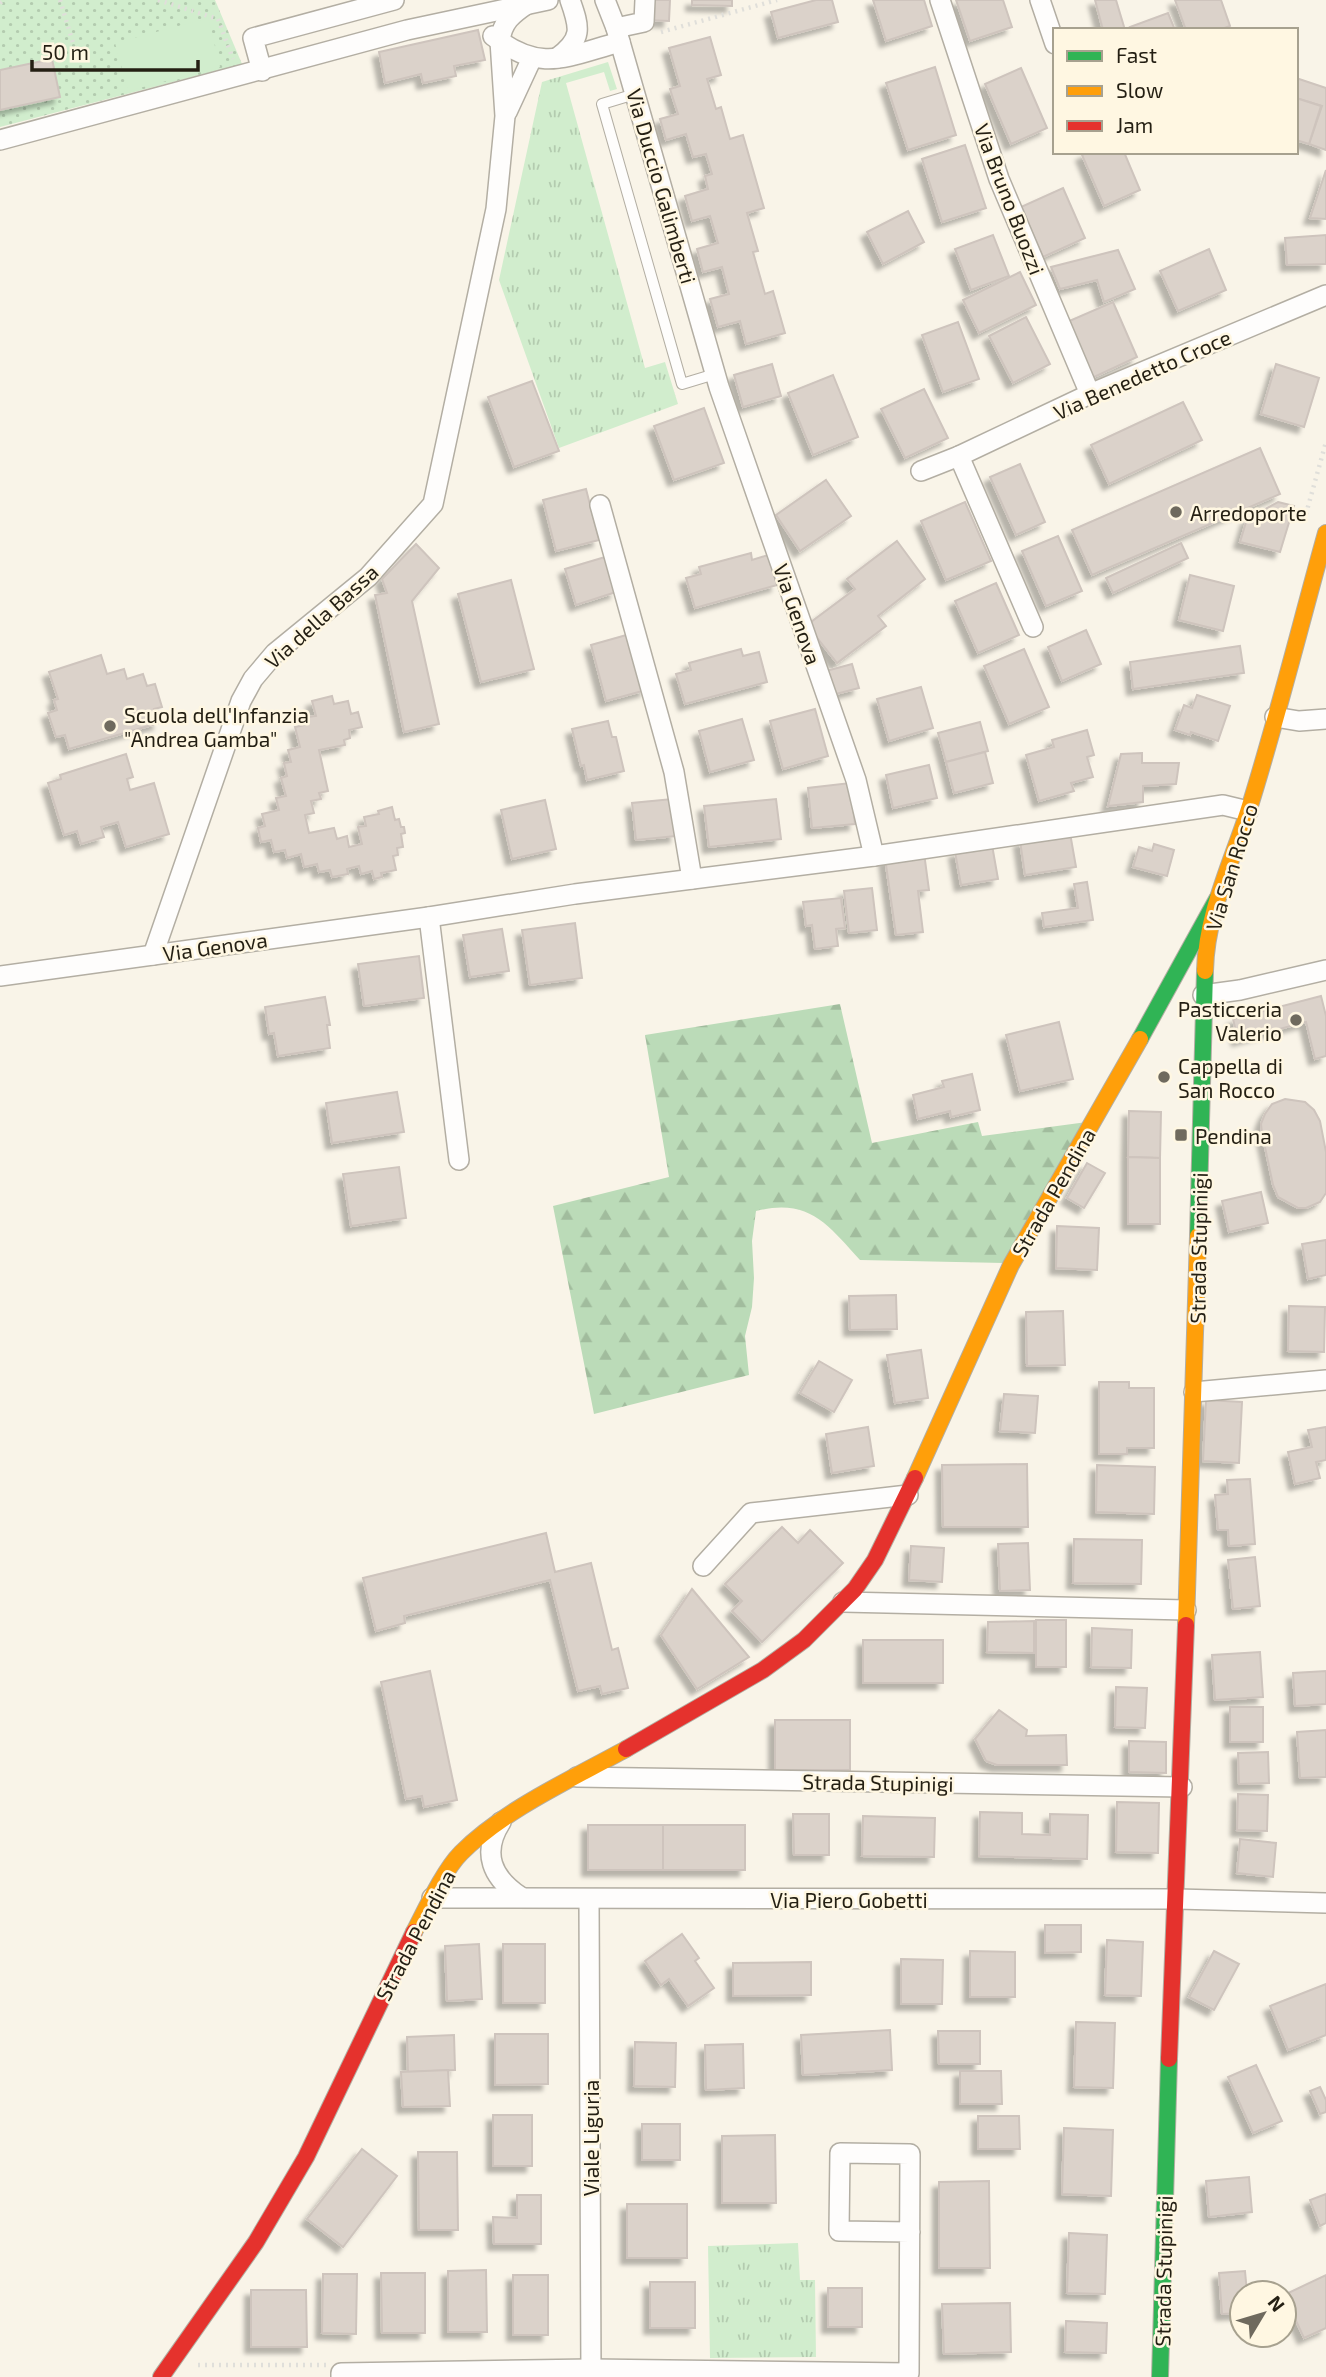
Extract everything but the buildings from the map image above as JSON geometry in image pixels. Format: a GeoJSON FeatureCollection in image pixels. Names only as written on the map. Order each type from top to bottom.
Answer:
{"type":"FeatureCollection","features":[{"type":"Feature","properties":{"kind":"street"},"geometry":{"type":"LineString","coordinates":[[251,73],[253,38],[395,0],[407,30]]}},
{"type":"Feature","properties":{"kind":"street"},"geometry":{"type":"LineString","coordinates":[[0,141],[407,30],[548,0]]}},
{"type":"Feature","properties":{"kind":"street"},"geometry":{"type":"LineString","coordinates":[[557,59],[575,42],[578,31],[578,20],[570,0]]}},
{"type":"Feature","properties":{"kind":"street","name":"Via Duccio Galimberti"},"geometry":{"type":"LineString","coordinates":[[605,0],[618,35],[716,374]]}},
{"type":"Feature","properties":{"kind":"street"},"geometry":{"type":"LineString","coordinates":[[481,14],[485,26],[500,41],[532,58],[557,59],[644,22],[645,0]]}},
{"type":"Feature","properties":{"kind":"street","name":"Via Bruno Buozzi"},"geometry":{"type":"LineString","coordinates":[[940,0],[999,179],[1090,394]]}},
{"type":"Feature","properties":{"kind":"street"},"geometry":{"type":"LineString","coordinates":[[1040,0],[1053,38]]}},
{"type":"Feature","properties":{"kind":"street"},"geometry":{"type":"LineString","coordinates":[[500,41],[501,30],[507,20],[527,4]]}},
{"type":"Feature","properties":{"kind":"street","name":"Via della Bassa"},"geometry":{"type":"LineString","coordinates":[[153,954],[241,701],[253,679],[275,653],[368,577],[433,504],[496,209],[505,116],[500,41]]}},
{"type":"Feature","properties":{"kind":"street","name":"Via della Bassa"},"geometry":{"type":"LineString","coordinates":[[505,116],[532,58]]}},
{"type":"Feature","properties":{"kind":"street","name":"Via Benedetto Croce"},"geometry":{"type":"LineString","coordinates":[[921,471],[959,456],[1090,394],[1326,295]]}},
{"type":"Feature","properties":{"kind":"street","name":"Via Genova"},"geometry":{"type":"LineString","coordinates":[[716,374],[856,780],[874,856]]}},
{"type":"Feature","properties":{"kind":"street"},"geometry":{"type":"LineString","coordinates":[[959,456],[1034,627]]}},
{"type":"Feature","properties":{"kind":"street"},"geometry":{"type":"LineString","coordinates":[[600,505],[674,772],[692,879]]}},
{"type":"Feature","properties":{"kind":"street","name":"Via San Rocco"},"geometry":{"type":"LineString","coordinates":[[1201,1104],[1205,955],[1217,899],[1248,811],[1326,533]]}},
{"type":"Feature","properties":{"kind":"street"},"geometry":{"type":"LineString","coordinates":[[1275,717],[1299,721],[1326,719]]}},
{"type":"Feature","properties":{"kind":"street","name":"Via Genova"},"geometry":{"type":"LineString","coordinates":[[0,976],[874,856],[1223,805],[1248,811]]}},
{"type":"Feature","properties":{"kind":"street","name":"Strada Pendina"},"geometry":{"type":"LineString","coordinates":[[165,2371],[256,2242],[306,2157],[432,1898],[460,1854],[503,1819],[763,1670],[804,1640],[855,1589],[876,1559],[908,1494],[1011,1265],[1139,1043],[1217,899]]}},
{"type":"Feature","properties":{"kind":"street"},"geometry":{"type":"LineString","coordinates":[[429,917],[459,1160]]}},
{"type":"Feature","properties":{"kind":"street"},"geometry":{"type":"LineString","coordinates":[[1203,995],[1240,990],[1326,970]]}},
{"type":"Feature","properties":{"kind":"street","name":"Strada Stupinigi"},"geometry":{"type":"LineString","coordinates":[[1160,2377],[1171,2000],[1182,1787],[1195,1392],[1201,1104]]}},
{"type":"Feature","properties":{"kind":"street"},"geometry":{"type":"LineString","coordinates":[[1195,1392],[1326,1380]]}},
{"type":"Feature","properties":{"kind":"street"},"geometry":{"type":"LineString","coordinates":[[703,1566],[751,1513],[908,1494]]}},
{"type":"Feature","properties":{"kind":"street"},"geometry":{"type":"LineString","coordinates":[[843,1602],[1186,1610]]}},
{"type":"Feature","properties":{"kind":"street","name":"Strada Stupinigi"},"geometry":{"type":"LineString","coordinates":[[574,1777],[1182,1787]]}},
{"type":"Feature","properties":{"kind":"street"},"geometry":{"type":"LineString","coordinates":[[503,1819],[493,1839],[492,1863],[499,1879],[521,1897]]}},
{"type":"Feature","properties":{"kind":"street","name":"Via Piero Gobetti"},"geometry":{"type":"LineString","coordinates":[[432,1898],[1177,1899],[1326,1903]]}},
{"type":"Feature","properties":{"kind":"street","name":"Viale Liguria"},"geometry":{"type":"LineString","coordinates":[[589,1899],[591,2373]]}},
{"type":"Feature","properties":{"kind":"street"},"geometry":{"type":"LineString","coordinates":[[341,2375],[909,2373],[910,2232],[910,2154],[840,2153],[839,2231],[910,2232]]}},
{"type":"Feature","properties":{"kind":"lane"},"geometry":{"type":"LineString","coordinates":[[635,94],[602,104],[682,384],[716,374]]}},
{"type":"Feature","properties":{"kind":"path"},"geometry":{"type":"LineString","coordinates":[[60,0],[76,52]]}},
{"type":"Feature","properties":{"kind":"path"},"geometry":{"type":"LineString","coordinates":[[158,0],[218,19],[251,73]]}},
{"type":"Feature","properties":{"kind":"path"},"geometry":{"type":"LineString","coordinates":[[660,33],[778,0]]}},
{"type":"Feature","properties":{"kind":"path"},"geometry":{"type":"LineString","coordinates":[[165,2371],[325,2364],[341,2375]]}},
{"type":"Feature","properties":{"kind":"green space"},"geometry":{"type":"Polygon","coordinates":[[[0,0],[215,0],[242,64],[0,127],[0,0]]]}},
{"type":"Feature","properties":{"kind":"green space"},"geometry":{"type":"Polygon","coordinates":[[[208,18],[220,67],[128,91],[115,43],[208,18]]]}},
{"type":"Feature","properties":{"kind":"green space"},"geometry":{"type":"Polygon","coordinates":[[[608,62],[617,89],[610,91],[604,72],[566,83],[645,368],[665,362],[678,404],[559,448],[499,280],[542,82],[608,62]]]}},
{"type":"Feature","properties":{"kind":"green space"},"geometry":{"type":"Polygon","coordinates":[[[840,1004],[872,1143],[978,1122],[982,1136],[1087,1122],[1004,1263],[860,1260],[816,1217],[790,1208],[756,1211],[752,1241],[752,1307],[745,1336],[749,1375],[594,1414],[553,1206],[669,1177],[645,1035],[840,1004]]]}},
{"type":"Feature","properties":{"kind":"green space"},"geometry":{"type":"Polygon","coordinates":[[[798,2243],[800,2280],[815,2280],[816,2357],[710,2358],[708,2246],[798,2243]]]}},
{"type":"Feature","properties":{"kind":"traffic: fast"},"geometry":{"type":"LineString","coordinates":[[1140,1039],[1217,899]]}},
{"type":"Feature","properties":{"kind":"traffic: fast"},"geometry":{"type":"LineString","coordinates":[[1198,1236],[1205,971]]}},
{"type":"Feature","properties":{"kind":"traffic: fast"},"geometry":{"type":"LineString","coordinates":[[1160,2377],[1169,2059]]}},
{"type":"Feature","properties":{"kind":"traffic: slow"},"geometry":{"type":"LineString","coordinates":[[1205,971],[1206,950],[1215,910],[1259,777],[1326,533]]}},
{"type":"Feature","properties":{"kind":"traffic: slow"},"geometry":{"type":"LineString","coordinates":[[915,1478],[1011,1265],[1140,1039]]}},
{"type":"Feature","properties":{"kind":"traffic: slow"},"geometry":{"type":"LineString","coordinates":[[1186,1625],[1198,1236]]}},
{"type":"Feature","properties":{"kind":"traffic: slow"},"geometry":{"type":"LineString","coordinates":[[414,1932],[448,1869],[479,1837],[518,1809],[626,1749]]}},
{"type":"Feature","properties":{"kind":"traffic: jam"},"geometry":{"type":"LineString","coordinates":[[626,1749],[763,1670],[804,1640],[855,1589],[875,1560],[915,1478]]}},
{"type":"Feature","properties":{"kind":"traffic: jam"},"geometry":{"type":"LineString","coordinates":[[1169,2059],[1186,1625]]}},
{"type":"Feature","properties":{"kind":"traffic: jam"},"geometry":{"type":"LineString","coordinates":[[161,2377],[256,2242],[306,2157],[414,1932]]}},
{"type":"Feature","properties":{"kind":"place","name":"Arredoporte"},"geometry":{"type":"Point","coordinates":[1176,512]}},
{"type":"Feature","properties":{"kind":"place","name":"Scuola dell'Infanzia \"Andrea Gamba\""},"geometry":{"type":"Point","coordinates":[110,726]}},
{"type":"Feature","properties":{"kind":"place","name":"Pasticceria Valerio"},"geometry":{"type":"Point","coordinates":[1296,1020]}},
{"type":"Feature","properties":{"kind":"place","name":"Cappella di San Rocco"},"geometry":{"type":"Point","coordinates":[1164,1077]}},
{"type":"Feature","properties":{"kind":"place","name":"Pendina"},"geometry":{"type":"Point","coordinates":[1181,1135]}}]}
